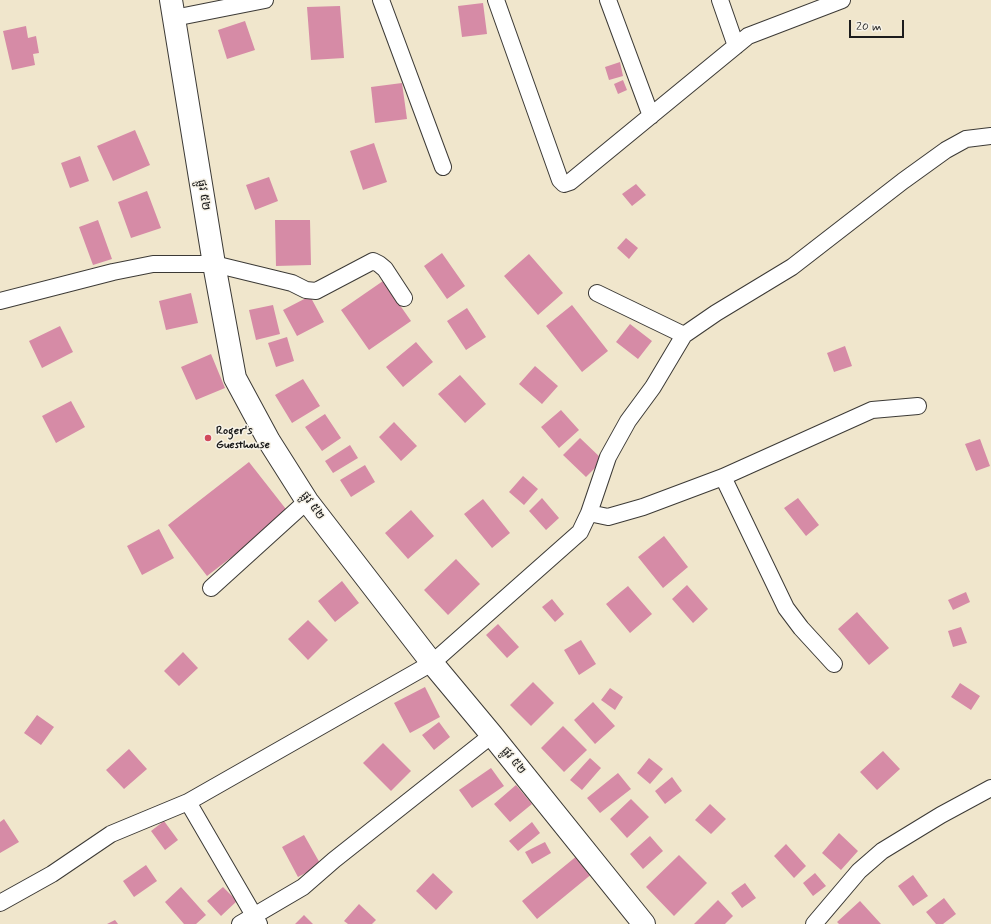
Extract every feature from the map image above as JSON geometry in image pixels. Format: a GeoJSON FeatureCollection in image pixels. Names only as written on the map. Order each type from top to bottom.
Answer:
{"type":"FeatureCollection","features":[{"type":"Feature","properties":{"kind":"street"},"geometry":{"type":"LineString","coordinates":[[173,9],[265,0]]}},
{"type":"Feature","properties":{"kind":"street"},"geometry":{"type":"LineString","coordinates":[[381,0],[443,167]]}},
{"type":"Feature","properties":{"kind":"street"},"geometry":{"type":"LineString","coordinates":[[496,0],[560,180],[564,184],[570,182],[748,36],[837,1]]}},
{"type":"Feature","properties":{"kind":"street"},"geometry":{"type":"LineString","coordinates":[[608,0],[651,116]]}},
{"type":"Feature","properties":{"kind":"street"},"geometry":{"type":"LineString","coordinates":[[720,0],[736,46]]}},
{"type":"Feature","properties":{"kind":"street","name":"ផ្លូវ ៥២"},"geometry":{"type":"LineString","coordinates":[[173,9],[214,264],[235,378],[269,441],[308,501],[432,663],[644,924]]}},
{"type":"Feature","properties":{"kind":"street"},"geometry":{"type":"LineString","coordinates":[[0,903],[52,874],[111,834],[188,802],[432,663],[580,532],[589,513],[608,457],[628,422],[653,387],[684,335],[716,313],[792,267],[903,181],[946,150],[966,139],[991,137]]}},
{"type":"Feature","properties":{"kind":"street"},"geometry":{"type":"LineString","coordinates":[[0,301],[113,272],[153,264],[214,264],[292,283],[306,290],[316,291],[373,261],[385,269],[404,298]]}},
{"type":"Feature","properties":{"kind":"street"},"geometry":{"type":"LineString","coordinates":[[597,293],[684,335]]}},
{"type":"Feature","properties":{"kind":"street"},"geometry":{"type":"LineString","coordinates":[[589,513],[608,517],[643,507],[723,477],[872,410],[918,406]]}},
{"type":"Feature","properties":{"kind":"street"},"geometry":{"type":"LineString","coordinates":[[723,477],[786,608],[801,628],[834,664]]}},
{"type":"Feature","properties":{"kind":"street"},"geometry":{"type":"LineString","coordinates":[[211,588],[308,501]]}},
{"type":"Feature","properties":{"kind":"street"},"geometry":{"type":"LineString","coordinates":[[188,802],[251,921],[303,887],[334,860],[492,735]]}},
{"type":"Feature","properties":{"kind":"street"},"geometry":{"type":"LineString","coordinates":[[814,924],[859,871],[882,851],[928,822],[991,788]]}},
{"type":"Feature","properties":{"kind":"building"},"geometry":{"type":"Polygon","coordinates":[[[483,3],[487,34],[462,37],[458,6],[483,3]]]}},
{"type":"Feature","properties":{"kind":"building"},"geometry":{"type":"Polygon","coordinates":[[[340,6],[344,58],[311,60],[307,7],[340,6]]]}},
{"type":"Feature","properties":{"kind":"building"},"geometry":{"type":"Polygon","coordinates":[[[245,21],[255,50],[227,59],[218,30],[245,21]]]}},
{"type":"Feature","properties":{"kind":"building"},"geometry":{"type":"Polygon","coordinates":[[[26,26],[28,38],[36,36],[39,53],[33,54],[35,65],[12,70],[3,31],[26,26]]]}},
{"type":"Feature","properties":{"kind":"building"},"geometry":{"type":"Polygon","coordinates":[[[620,62],[623,76],[609,80],[605,67],[620,62]]]}},
{"type":"Feature","properties":{"kind":"building"},"geometry":{"type":"Polygon","coordinates":[[[623,80],[627,90],[618,94],[614,84],[623,80]]]}},
{"type":"Feature","properties":{"kind":"building"},"geometry":{"type":"Polygon","coordinates":[[[402,83],[407,119],[375,123],[371,87],[402,83]]]}},
{"type":"Feature","properties":{"kind":"building"},"geometry":{"type":"Polygon","coordinates":[[[135,130],[150,165],[113,181],[97,146],[135,130]]]}},
{"type":"Feature","properties":{"kind":"building"},"geometry":{"type":"Polygon","coordinates":[[[374,143],[387,182],[363,190],[350,151],[374,143]]]}},
{"type":"Feature","properties":{"kind":"building"},"geometry":{"type":"Polygon","coordinates":[[[80,156],[89,181],[70,188],[61,163],[80,156]]]}},
{"type":"Feature","properties":{"kind":"building"},"geometry":{"type":"Polygon","coordinates":[[[269,177],[278,201],[255,210],[246,185],[269,177]]]}},
{"type":"Feature","properties":{"kind":"building"},"geometry":{"type":"Polygon","coordinates":[[[636,184],[646,195],[632,206],[622,194],[636,184]]]}},
{"type":"Feature","properties":{"kind":"building"},"geometry":{"type":"Polygon","coordinates":[[[147,191],[161,228],[131,238],[118,202],[147,191]]]}},
{"type":"Feature","properties":{"kind":"building"},"geometry":{"type":"Polygon","coordinates":[[[98,220],[112,259],[93,265],[79,227],[98,220]]]}},
{"type":"Feature","properties":{"kind":"building"},"geometry":{"type":"Polygon","coordinates":[[[275,220],[310,220],[311,265],[276,266],[275,220]]]}},
{"type":"Feature","properties":{"kind":"building"},"geometry":{"type":"Polygon","coordinates":[[[626,238],[638,248],[629,259],[617,248],[626,238]]]}},
{"type":"Feature","properties":{"kind":"building"},"geometry":{"type":"Polygon","coordinates":[[[442,253],[465,286],[447,299],[424,266],[442,253]]]}},
{"type":"Feature","properties":{"kind":"building"},"geometry":{"type":"Polygon","coordinates":[[[529,254],[563,293],[538,315],[504,276],[529,254]]]}},
{"type":"Feature","properties":{"kind":"building"},"geometry":{"type":"Polygon","coordinates":[[[383,281],[411,321],[369,350],[341,310],[383,281]]]}},
{"type":"Feature","properties":{"kind":"building"},"geometry":{"type":"Polygon","coordinates":[[[191,293],[198,323],[166,330],[159,301],[191,293]]]}},
{"type":"Feature","properties":{"kind":"building"},"geometry":{"type":"Polygon","coordinates":[[[310,296],[324,322],[297,336],[283,310],[310,296]]]}},
{"type":"Feature","properties":{"kind":"building"},"geometry":{"type":"Polygon","coordinates":[[[273,305],[280,334],[256,340],[249,310],[273,305]]]}},
{"type":"Feature","properties":{"kind":"building"},"geometry":{"type":"Polygon","coordinates":[[[572,305],[608,351],[582,372],[546,326],[572,305]]]}},
{"type":"Feature","properties":{"kind":"building"},"geometry":{"type":"Polygon","coordinates":[[[467,308],[486,337],[466,350],[447,321],[467,308]]]}},
{"type":"Feature","properties":{"kind":"building"},"geometry":{"type":"Polygon","coordinates":[[[630,324],[652,341],[638,359],[616,342],[630,324]]]}},
{"type":"Feature","properties":{"kind":"building"},"geometry":{"type":"Polygon","coordinates":[[[60,326],[73,352],[42,368],[29,341],[60,326]]]}},
{"type":"Feature","properties":{"kind":"building"},"geometry":{"type":"Polygon","coordinates":[[[287,337],[294,361],[276,367],[268,343],[287,337]]]}},
{"type":"Feature","properties":{"kind":"building"},"geometry":{"type":"Polygon","coordinates":[[[416,342],[433,362],[403,387],[386,367],[416,342]]]}},
{"type":"Feature","properties":{"kind":"building"},"geometry":{"type":"Polygon","coordinates":[[[845,346],[852,366],[834,372],[827,353],[845,346]]]}},
{"type":"Feature","properties":{"kind":"building"},"geometry":{"type":"Polygon","coordinates":[[[211,354],[225,388],[196,400],[181,367],[211,354]]]}},
{"type":"Feature","properties":{"kind":"building"},"geometry":{"type":"Polygon","coordinates":[[[535,366],[558,386],[542,404],[519,384],[535,366]]]}},
{"type":"Feature","properties":{"kind":"building"},"geometry":{"type":"Polygon","coordinates":[[[460,375],[486,404],[465,423],[438,394],[460,375]]]}},
{"type":"Feature","properties":{"kind":"building"},"geometry":{"type":"Polygon","coordinates":[[[303,379],[320,406],[292,423],[275,395],[303,379]]]}},
{"type":"Feature","properties":{"kind":"building"},"geometry":{"type":"Polygon","coordinates":[[[71,401],[85,427],[56,443],[42,416],[71,401]]]}},
{"type":"Feature","properties":{"kind":"building"},"geometry":{"type":"Polygon","coordinates":[[[561,410],[579,430],[559,448],[541,427],[561,410]]]}},
{"type":"Feature","properties":{"kind":"building"},"geometry":{"type":"Polygon","coordinates":[[[325,414],[341,438],[322,451],[305,427],[325,414]]]}},
{"type":"Feature","properties":{"kind":"building"},"geometry":{"type":"Polygon","coordinates":[[[394,422],[417,446],[401,461],[379,437],[394,422]]]}},
{"type":"Feature","properties":{"kind":"building"},"geometry":{"type":"Polygon","coordinates":[[[580,438],[603,460],[586,477],[563,455],[580,438]]]}},
{"type":"Feature","properties":{"kind":"building"},"geometry":{"type":"Polygon","coordinates":[[[980,439],[990,466],[976,471],[965,444],[980,439]]]}},
{"type":"Feature","properties":{"kind":"building"},"geometry":{"type":"Polygon","coordinates":[[[350,445],[358,458],[333,473],[325,461],[350,445]]]}},
{"type":"Feature","properties":{"kind":"building"},"geometry":{"type":"Polygon","coordinates":[[[249,462],[289,513],[207,576],[168,525],[249,462]]]}},
{"type":"Feature","properties":{"kind":"building"},"geometry":{"type":"Polygon","coordinates":[[[365,465],[375,482],[351,497],[340,480],[365,465]]]}},
{"type":"Feature","properties":{"kind":"building"},"geometry":{"type":"Polygon","coordinates":[[[523,476],[538,489],[524,505],[509,492],[523,476]]]}},
{"type":"Feature","properties":{"kind":"building"},"geometry":{"type":"Polygon","coordinates":[[[542,498],[559,518],[546,530],[529,511],[542,498]]]}},
{"type":"Feature","properties":{"kind":"building"},"geometry":{"type":"Polygon","coordinates":[[[798,498],[819,525],[806,536],[784,508],[798,498]]]}},
{"type":"Feature","properties":{"kind":"building"},"geometry":{"type":"Polygon","coordinates":[[[483,499],[510,533],[492,548],[464,514],[483,499]]]}},
{"type":"Feature","properties":{"kind":"building"},"geometry":{"type":"Polygon","coordinates":[[[411,510],[434,536],[408,559],[385,533],[411,510]]]}},
{"type":"Feature","properties":{"kind":"building"},"geometry":{"type":"Polygon","coordinates":[[[159,529],[174,558],[142,575],[127,546],[159,529]]]}},
{"type":"Feature","properties":{"kind":"building"},"geometry":{"type":"Polygon","coordinates":[[[664,536],[688,567],[663,588],[638,557],[664,536]]]}},
{"type":"Feature","properties":{"kind":"building"},"geometry":{"type":"Polygon","coordinates":[[[456,559],[480,584],[448,615],[424,590],[456,559]]]}},
{"type":"Feature","properties":{"kind":"building"},"geometry":{"type":"Polygon","coordinates":[[[342,581],[359,603],[335,622],[318,601],[342,581]]]}},
{"type":"Feature","properties":{"kind":"building"},"geometry":{"type":"Polygon","coordinates":[[[687,585],[708,609],[693,623],[672,599],[687,585]]]}},
{"type":"Feature","properties":{"kind":"building"},"geometry":{"type":"Polygon","coordinates":[[[628,586],[652,614],[630,633],[606,604],[628,586]]]}},
{"type":"Feature","properties":{"kind":"building"},"geometry":{"type":"Polygon","coordinates":[[[966,592],[970,602],[953,610],[948,600],[966,592]]]}},
{"type":"Feature","properties":{"kind":"building"},"geometry":{"type":"Polygon","coordinates":[[[552,599],[564,614],[555,622],[542,607],[552,599]]]}},
{"type":"Feature","properties":{"kind":"building"},"geometry":{"type":"Polygon","coordinates":[[[857,612],[889,648],[869,665],[838,629],[857,612]]]}},
{"type":"Feature","properties":{"kind":"building"},"geometry":{"type":"Polygon","coordinates":[[[308,620],[328,640],[308,660],[288,639],[308,620]]]}},
{"type":"Feature","properties":{"kind":"building"},"geometry":{"type":"Polygon","coordinates":[[[498,624],[519,647],[507,658],[486,635],[498,624]]]}},
{"type":"Feature","properties":{"kind":"building"},"geometry":{"type":"Polygon","coordinates":[[[961,627],[967,643],[953,647],[948,631],[961,627]]]}},
{"type":"Feature","properties":{"kind":"building"},"geometry":{"type":"Polygon","coordinates":[[[581,640],[596,664],[579,675],[564,650],[581,640]]]}},
{"type":"Feature","properties":{"kind":"building"},"geometry":{"type":"Polygon","coordinates":[[[183,652],[198,668],[179,686],[164,671],[183,652]]]}},
{"type":"Feature","properties":{"kind":"building"},"geometry":{"type":"Polygon","coordinates":[[[533,682],[554,703],[531,726],[510,705],[533,682]]]}},
{"type":"Feature","properties":{"kind":"building"},"geometry":{"type":"Polygon","coordinates":[[[960,683],[980,696],[971,710],[951,697],[960,683]]]}},
{"type":"Feature","properties":{"kind":"building"},"geometry":{"type":"Polygon","coordinates":[[[425,687],[440,717],[410,733],[394,703],[425,687]]]}},
{"type":"Feature","properties":{"kind":"building"},"geometry":{"type":"Polygon","coordinates":[[[610,688],[623,697],[615,710],[601,700],[610,688]]]}},
{"type":"Feature","properties":{"kind":"building"},"geometry":{"type":"Polygon","coordinates":[[[593,702],[615,726],[595,744],[574,720],[593,702]]]}},
{"type":"Feature","properties":{"kind":"building"},"geometry":{"type":"Polygon","coordinates":[[[37,715],[54,727],[41,745],[24,733],[37,715]]]}},
{"type":"Feature","properties":{"kind":"building"},"geometry":{"type":"Polygon","coordinates":[[[439,722],[450,737],[434,750],[422,735],[439,722]]]}},
{"type":"Feature","properties":{"kind":"building"},"geometry":{"type":"Polygon","coordinates":[[[563,726],[587,750],[564,772],[541,748],[563,726]]]}},
{"type":"Feature","properties":{"kind":"building"},"geometry":{"type":"Polygon","coordinates":[[[383,743],[411,771],[391,791],[363,763],[383,743]]]}},
{"type":"Feature","properties":{"kind":"building"},"geometry":{"type":"Polygon","coordinates":[[[129,749],[147,769],[124,789],[106,770],[129,749]]]}},
{"type":"Feature","properties":{"kind":"building"},"geometry":{"type":"Polygon","coordinates":[[[883,751],[900,769],[877,790],[860,772],[883,751]]]}},
{"type":"Feature","properties":{"kind":"building"},"geometry":{"type":"Polygon","coordinates":[[[590,758],[601,768],[582,790],[570,780],[590,758]]]}},
{"type":"Feature","properties":{"kind":"building"},"geometry":{"type":"Polygon","coordinates":[[[649,758],[663,769],[650,784],[637,773],[649,758]]]}},
{"type":"Feature","properties":{"kind":"building"},"geometry":{"type":"Polygon","coordinates":[[[491,768],[504,786],[472,808],[459,790],[491,768]]]}},
{"type":"Feature","properties":{"kind":"building"},"geometry":{"type":"Polygon","coordinates":[[[618,773],[631,789],[600,813],[587,798],[618,773]]]}},
{"type":"Feature","properties":{"kind":"building"},"geometry":{"type":"Polygon","coordinates":[[[672,777],[682,791],[665,804],[655,791],[672,777]]]}},
{"type":"Feature","properties":{"kind":"building"},"geometry":{"type":"Polygon","coordinates":[[[516,785],[532,804],[510,822],[494,804],[516,785]]]}},
{"type":"Feature","properties":{"kind":"building"},"geometry":{"type":"Polygon","coordinates":[[[631,799],[649,817],[627,838],[610,819],[631,799]]]}},
{"type":"Feature","properties":{"kind":"building"},"geometry":{"type":"Polygon","coordinates":[[[710,804],[726,819],[711,834],[695,820],[710,804]]]}},
{"type":"Feature","properties":{"kind":"building"},"geometry":{"type":"Polygon","coordinates":[[[4,819],[19,842],[0,853],[0,822],[4,819]]]}},
{"type":"Feature","properties":{"kind":"building"},"geometry":{"type":"Polygon","coordinates":[[[164,821],[178,840],[165,850],[151,831],[164,821]]]}},
{"type":"Feature","properties":{"kind":"building"},"geometry":{"type":"Polygon","coordinates":[[[532,822],[540,833],[518,851],[509,841],[532,822]]]}},
{"type":"Feature","properties":{"kind":"building"},"geometry":{"type":"Polygon","coordinates":[[[839,833],[858,851],[841,870],[822,853],[839,833]]]}},
{"type":"Feature","properties":{"kind":"building"},"geometry":{"type":"Polygon","coordinates":[[[304,835],[321,865],[298,877],[282,847],[304,835]]]}},
{"type":"Feature","properties":{"kind":"building"},"geometry":{"type":"Polygon","coordinates":[[[650,836],[663,851],[643,869],[630,854],[650,836]]]}},
{"type":"Feature","properties":{"kind":"building"},"geometry":{"type":"Polygon","coordinates":[[[545,842],[551,853],[532,864],[525,852],[545,842]]]}},
{"type":"Feature","properties":{"kind":"building"},"geometry":{"type":"Polygon","coordinates":[[[786,844],[806,866],[794,878],[774,856],[786,844]]]}},
{"type":"Feature","properties":{"kind":"building"},"geometry":{"type":"Polygon","coordinates":[[[578,855],[593,873],[537,919],[522,901],[578,855]]]}},
{"type":"Feature","properties":{"kind":"building"},"geometry":{"type":"Polygon","coordinates":[[[679,855],[707,883],[674,916],[646,887],[679,855]]]}},
{"type":"Feature","properties":{"kind":"building"},"geometry":{"type":"Polygon","coordinates":[[[146,865],[157,881],[134,897],[123,881],[146,865]]]}},
{"type":"Feature","properties":{"kind":"building"},"geometry":{"type":"Polygon","coordinates":[[[433,873],[453,892],[436,910],[416,891],[433,873]]]}},
{"type":"Feature","properties":{"kind":"building"},"geometry":{"type":"Polygon","coordinates":[[[815,873],[826,886],[813,896],[803,883],[815,873]]]}},
{"type":"Feature","properties":{"kind":"building"},"geometry":{"type":"Polygon","coordinates":[[[913,875],[928,896],[913,906],[898,886],[913,875]]]}},
{"type":"Feature","properties":{"kind":"building"},"geometry":{"type":"Polygon","coordinates":[[[745,883],[756,898],[742,908],[731,893],[745,883]]]}},
{"type":"Feature","properties":{"kind":"building"},"geometry":{"type":"Polygon","coordinates":[[[181,887],[206,915],[196,924],[184,924],[165,902],[181,887]]]}},
{"type":"Feature","properties":{"kind":"building"},"geometry":{"type":"Polygon","coordinates":[[[223,887],[237,901],[221,916],[207,901],[223,887]]]}},
{"type":"Feature","properties":{"kind":"building"},"geometry":{"type":"Polygon","coordinates":[[[944,898],[956,914],[943,924],[936,924],[926,912],[944,898]]]}},
{"type":"Feature","properties":{"kind":"building"},"geometry":{"type":"Polygon","coordinates":[[[718,900],[733,916],[725,924],[694,924],[718,900]]]}},
{"type":"Feature","properties":{"kind":"building"},"geometry":{"type":"Polygon","coordinates":[[[860,901],[881,924],[839,924],[837,922],[860,901]]]}},
{"type":"Feature","properties":{"kind":"building"},"geometry":{"type":"Polygon","coordinates":[[[359,904],[376,920],[372,924],[348,924],[344,921],[359,904]]]}},
{"type":"Feature","properties":{"kind":"building"},"geometry":{"type":"Polygon","coordinates":[[[304,915],[313,924],[295,924],[304,915]]]}},
{"type":"Feature","properties":{"kind":"building"},"geometry":{"type":"Polygon","coordinates":[[[115,920],[118,924],[107,924],[115,920]]]}},
{"type":"Feature","properties":{"kind":"place","name":"Roger's Guesthouse"},"geometry":{"type":"Point","coordinates":[208,438]}}]}
